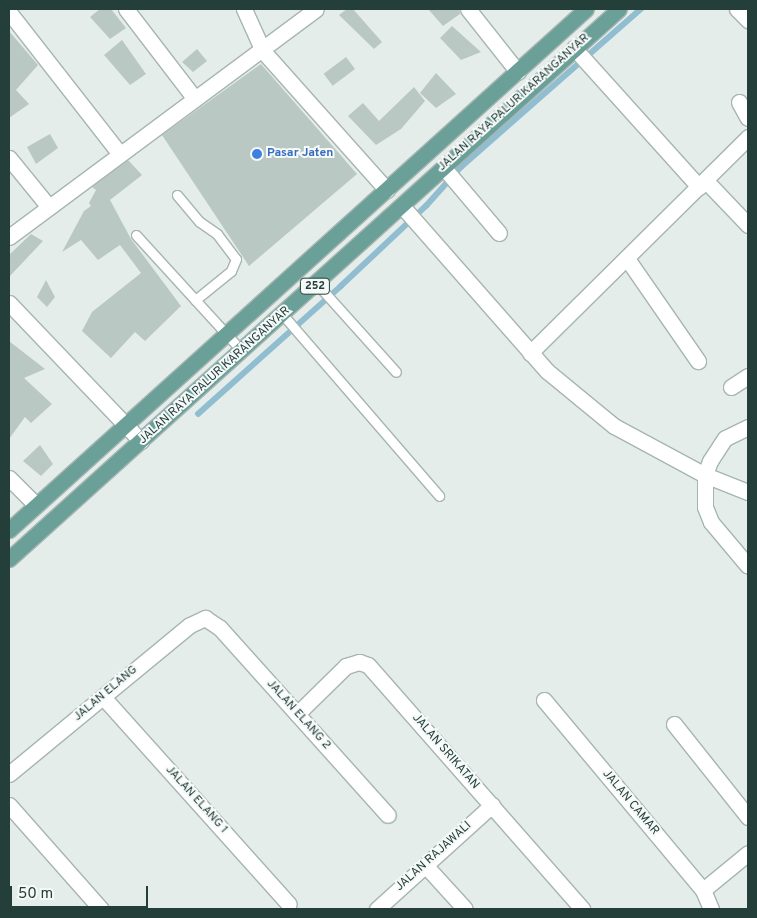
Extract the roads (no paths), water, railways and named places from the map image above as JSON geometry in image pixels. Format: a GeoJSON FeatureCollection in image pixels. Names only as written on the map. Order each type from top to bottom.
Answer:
{"type":"FeatureCollection","features":[{"type":"Feature","properties":{"kind":"main road","name":"JALAN RAYA PALUR KARANGANYAR"},"geometry":{"type":"LineString","coordinates":[[9,530],[586,9]]}},
{"type":"Feature","properties":{"kind":"main road","name":"JALAN RAYA PALUR KARANGANYAR"},"geometry":{"type":"LineString","coordinates":[[9,559],[242,351],[287,320],[321,287],[409,215],[449,173],[582,56],[619,9]]}},
{"type":"Feature","properties":{"kind":"main road"},"geometry":{"type":"LineString","coordinates":[[429,152],[449,173]]}},
{"type":"Feature","properties":{"kind":"main road"},"geometry":{"type":"LineString","coordinates":[[387,190],[409,215]]}},
{"type":"Feature","properties":{"kind":"street"},"geometry":{"type":"LineString","coordinates":[[126,9],[195,99]]}},
{"type":"Feature","properties":{"kind":"street"},"geometry":{"type":"LineString","coordinates":[[244,9],[263,51],[387,190]]}},
{"type":"Feature","properties":{"kind":"street"},"geometry":{"type":"LineString","coordinates":[[9,237],[119,153],[263,51],[316,9]]}},
{"type":"Feature","properties":{"kind":"street"},"geometry":{"type":"LineString","coordinates":[[468,9],[518,72]]}},
{"type":"Feature","properties":{"kind":"street"},"geometry":{"type":"LineString","coordinates":[[737,9],[748,20]]}},
{"type":"Feature","properties":{"kind":"street"},"geometry":{"type":"LineString","coordinates":[[9,12],[119,153]]}},
{"type":"Feature","properties":{"kind":"street"},"geometry":{"type":"LineString","coordinates":[[582,56],[703,184],[748,225]]}},
{"type":"Feature","properties":{"kind":"street"},"geometry":{"type":"LineString","coordinates":[[739,102],[748,118]]}},
{"type":"Feature","properties":{"kind":"street"},"geometry":{"type":"LineString","coordinates":[[530,353],[628,260],[748,138]]}},
{"type":"Feature","properties":{"kind":"street"},"geometry":{"type":"LineString","coordinates":[[9,158],[49,207]]}},
{"type":"Feature","properties":{"kind":"street"},"geometry":{"type":"LineString","coordinates":[[449,173],[498,233]]}},
{"type":"Feature","properties":{"kind":"street"},"geometry":{"type":"LineString","coordinates":[[409,215],[547,371],[614,426],[705,475],[748,492]]}},
{"type":"Feature","properties":{"kind":"street"},"geometry":{"type":"LineString","coordinates":[[628,260],[698,361]]}},
{"type":"Feature","properties":{"kind":"street"},"geometry":{"type":"LineString","coordinates":[[9,303],[141,441]]}},
{"type":"Feature","properties":{"kind":"street"},"geometry":{"type":"LineString","coordinates":[[731,387],[748,377]]}},
{"type":"Feature","properties":{"kind":"street"},"geometry":{"type":"LineString","coordinates":[[748,427],[725,438],[710,461],[705,475],[705,507],[711,522],[748,566]]}},
{"type":"Feature","properties":{"kind":"street"},"geometry":{"type":"LineString","coordinates":[[9,478],[36,505]]}},
{"type":"Feature","properties":{"kind":"street","name":"JALAN ELANG"},"geometry":{"type":"LineString","coordinates":[[9,774],[190,624],[205,618]]}},
{"type":"Feature","properties":{"kind":"street","name":"JALAN ELANG 2"},"geometry":{"type":"LineString","coordinates":[[205,618],[220,628],[388,816]]}},
{"type":"Feature","properties":{"kind":"street","name":"JALAN SRIKATAN"},"geometry":{"type":"LineString","coordinates":[[297,714],[346,666],[364,663],[492,805],[582,909]]}},
{"type":"Feature","properties":{"kind":"street","name":"JALAN ELANG 1"},"geometry":{"type":"LineString","coordinates":[[103,697],[289,904]]}},
{"type":"Feature","properties":{"kind":"street","name":"JALAN CAMAR"},"geometry":{"type":"LineString","coordinates":[[544,700],[703,890],[711,909]]}},
{"type":"Feature","properties":{"kind":"street"},"geometry":{"type":"LineString","coordinates":[[674,724],[748,817]]}},
{"type":"Feature","properties":{"kind":"street"},"geometry":{"type":"LineString","coordinates":[[9,805],[101,909]]}},
{"type":"Feature","properties":{"kind":"street","name":"JALAN RAJAWALI"},"geometry":{"type":"LineString","coordinates":[[377,909],[492,805]]}},
{"type":"Feature","properties":{"kind":"street"},"geometry":{"type":"LineString","coordinates":[[703,890],[748,853]]}},
{"type":"Feature","properties":{"kind":"street"},"geometry":{"type":"LineString","coordinates":[[425,865],[465,909]]}},
{"type":"Feature","properties":{"kind":"lane"},"geometry":{"type":"LineString","coordinates":[[177,195],[200,222],[217,234],[236,259],[231,271],[195,300]]}},
{"type":"Feature","properties":{"kind":"lane"},"geometry":{"type":"LineString","coordinates":[[136,235],[226,336],[242,351]]}},
{"type":"Feature","properties":{"kind":"lane"},"geometry":{"type":"LineString","coordinates":[[321,287],[396,372]]}},
{"type":"Feature","properties":{"kind":"lane"},"geometry":{"type":"LineString","coordinates":[[287,320],[439,496]]}},
{"type":"Feature","properties":{"kind":"waterway"},"geometry":{"type":"LineString","coordinates":[[198,414],[341,286],[426,206],[461,167],[641,9]]}},
{"type":"Feature","properties":{"kind":"place","name":"Pasar Jaten"},"geometry":{"type":"Point","coordinates":[257,154]}}]}
